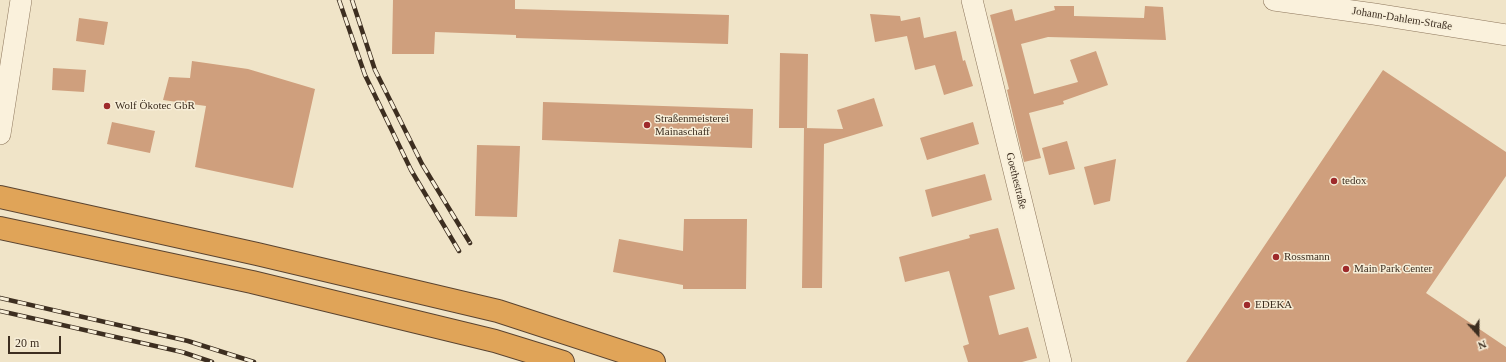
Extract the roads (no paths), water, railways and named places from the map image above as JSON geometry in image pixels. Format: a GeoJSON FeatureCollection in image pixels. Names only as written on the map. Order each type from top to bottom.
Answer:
{"type":"FeatureCollection","features":[{"type":"Feature","properties":{"kind":"highway"},"geometry":{"type":"LineString","coordinates":[[0,197],[242,251],[498,311],[654,362]]}},
{"type":"Feature","properties":{"kind":"highway"},"geometry":{"type":"LineString","coordinates":[[0,228],[267,286],[495,341],[563,362]]}},
{"type":"Feature","properties":{"kind":"street"},"geometry":{"type":"LineString","coordinates":[[0,134],[21,0]]}},
{"type":"Feature","properties":{"kind":"street","name":"Goethestraße"},"geometry":{"type":"LineString","coordinates":[[972,0],[1061,362]]}},
{"type":"Feature","properties":{"kind":"street","name":"Johann-Dahlem-Straße"},"geometry":{"type":"LineString","coordinates":[[1274,0],[1506,35]]}},
{"type":"Feature","properties":{"kind":"railway"},"geometry":{"type":"LineString","coordinates":[[339,0],[365,75],[411,170],[459,251]]}},
{"type":"Feature","properties":{"kind":"railway"},"geometry":{"type":"LineString","coordinates":[[352,0],[375,70],[422,164],[470,243]]}},
{"type":"Feature","properties":{"kind":"railway"},"geometry":{"type":"LineString","coordinates":[[0,298],[188,341],[254,362]]}},
{"type":"Feature","properties":{"kind":"railway"},"geometry":{"type":"LineString","coordinates":[[0,311],[182,352],[212,362]]}},
{"type":"Feature","properties":{"kind":"place","name":"Wolf Ökotec GbR"},"geometry":{"type":"Point","coordinates":[107,106]}},
{"type":"Feature","properties":{"kind":"place","name":"Straßenmeisterei Mainaschaff"},"geometry":{"type":"Point","coordinates":[647,125]}},
{"type":"Feature","properties":{"kind":"place","name":"tedox"},"geometry":{"type":"Point","coordinates":[1334,181]}},
{"type":"Feature","properties":{"kind":"place","name":"Rossmann"},"geometry":{"type":"Point","coordinates":[1276,257]}},
{"type":"Feature","properties":{"kind":"place","name":"Main Park Center"},"geometry":{"type":"Point","coordinates":[1346,269]}},
{"type":"Feature","properties":{"kind":"place","name":"EDEKA"},"geometry":{"type":"Point","coordinates":[1247,305]}}]}
